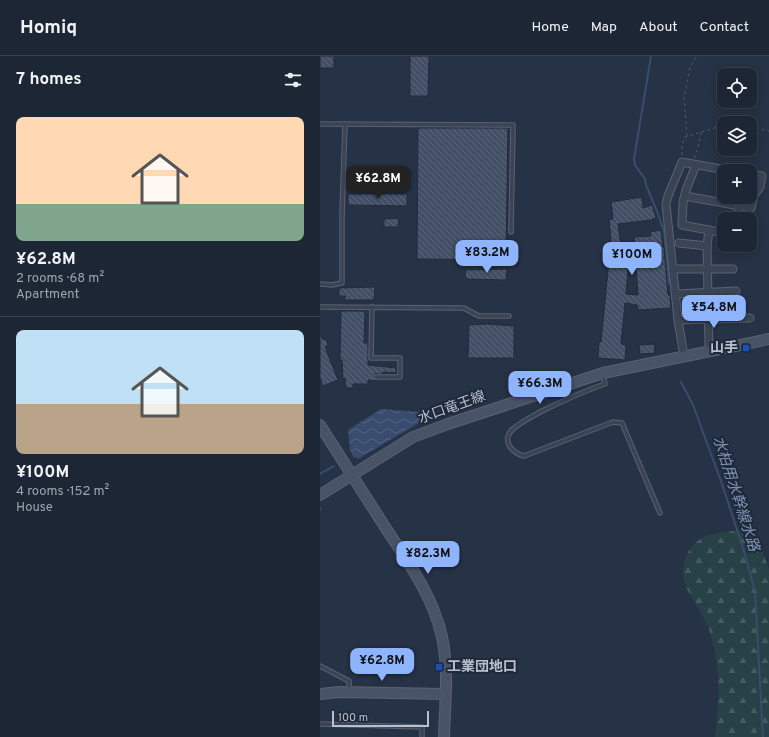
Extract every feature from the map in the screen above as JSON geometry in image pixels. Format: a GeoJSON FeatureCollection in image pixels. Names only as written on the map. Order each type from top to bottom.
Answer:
{"type":"FeatureCollection","features":[{"type":"Feature","properties":{"kind":"main road","name":"水口竜王線"},"geometry":{"type":"LineString","coordinates":[[320,495],[413,437],[462,419],[603,373],[769,339]]}},
{"type":"Feature","properties":{"kind":"main road"},"geometry":{"type":"LineString","coordinates":[[320,425],[410,565],[430,600],[442,637],[445,655],[444,737]]}},
{"type":"Feature","properties":{"kind":"main road"},"geometry":{"type":"LineString","coordinates":[[320,694],[349,692],[445,694]]}},
{"type":"Feature","properties":{"kind":"street"},"geometry":{"type":"LineString","coordinates":[[684,356],[678,320],[667,200],[682,162],[717,168]]}},
{"type":"Feature","properties":{"kind":"street"},"geometry":{"type":"LineString","coordinates":[[694,164],[683,202],[682,225],[717,232]]}},
{"type":"Feature","properties":{"kind":"street"},"geometry":{"type":"LineString","coordinates":[[757,175],[762,176],[760,187],[757,191]]}},
{"type":"Feature","properties":{"kind":"street"},"geometry":{"type":"LineString","coordinates":[[685,196],[751,208],[752,204]]}},
{"type":"Feature","properties":{"kind":"street"},"geometry":{"type":"LineString","coordinates":[[738,206],[738,212]]}},
{"type":"Feature","properties":{"kind":"street"},"geometry":{"type":"LineString","coordinates":[[709,230],[707,246],[709,351]]}},
{"type":"Feature","properties":{"kind":"street"},"geometry":{"type":"LineString","coordinates":[[679,243],[707,246]]}},
{"type":"Feature","properties":{"kind":"street"},"geometry":{"type":"LineString","coordinates":[[674,269],[733,269]]}},
{"type":"Feature","properties":{"kind":"street"},"geometry":{"type":"LineString","coordinates":[[676,294],[736,291]]}},
{"type":"Feature","properties":{"kind":"street"},"geometry":{"type":"LineString","coordinates":[[678,320],[750,318]]}},
{"type":"Feature","properties":{"kind":"lane"},"geometry":{"type":"LineString","coordinates":[[320,124],[513,125],[511,232]]}},
{"type":"Feature","properties":{"kind":"lane"},"geometry":{"type":"LineString","coordinates":[[320,284],[332,285],[342,283],[342,215],[346,124]]}},
{"type":"Feature","properties":{"kind":"lane"},"geometry":{"type":"LineString","coordinates":[[320,307],[464,308],[479,316],[509,316]]}},
{"type":"Feature","properties":{"kind":"lane"},"geometry":{"type":"LineString","coordinates":[[372,307],[371,358],[400,358],[400,377],[376,377]]}},
{"type":"Feature","properties":{"kind":"lane"},"geometry":{"type":"LineString","coordinates":[[603,373],[605,384],[585,390],[533,416],[512,429],[508,435],[508,443],[511,449],[517,454],[524,456],[613,422],[622,423],[660,513]]}},
{"type":"Feature","properties":{"kind":"lane"},"geometry":{"type":"LineString","coordinates":[[320,666],[349,680],[349,692]]}},
{"type":"Feature","properties":{"kind":"lane"},"geometry":{"type":"LineString","coordinates":[[320,724],[422,727],[422,737]]}},
{"type":"Feature","properties":{"kind":"path"},"geometry":{"type":"LineString","coordinates":[[687,136],[684,107],[686,84],[690,66],[697,56]]}},
{"type":"Feature","properties":{"kind":"path"},"geometry":{"type":"LineString","coordinates":[[682,162],[682,144],[683,140],[687,136],[717,127]]}},
{"type":"Feature","properties":{"kind":"path"},"geometry":{"type":"LineString","coordinates":[[757,128],[769,131]]}},
{"type":"Feature","properties":{"kind":"path"},"geometry":{"type":"LineString","coordinates":[[694,164],[701,132]]}},
{"type":"Feature","properties":{"kind":"green space"},"geometry":{"type":"Polygon","coordinates":[[[740,530],[752,535],[756,539],[769,569],[769,737],[715,737],[719,696],[718,672],[714,646],[708,626],[687,589],[683,575],[685,560],[692,546],[697,541],[713,534],[740,530]]]}},
{"type":"Feature","properties":{"kind":"water"},"geometry":{"type":"Polygon","coordinates":[[[381,409],[419,412],[424,420],[358,459],[356,457],[354,458],[350,450],[348,430],[381,409]]]}},
{"type":"Feature","properties":{"kind":"building"},"geometry":{"type":"Polygon","coordinates":[[[320,56],[334,56],[334,68],[320,68],[320,56]]]}},
{"type":"Feature","properties":{"kind":"building"},"geometry":{"type":"Polygon","coordinates":[[[410,56],[429,56],[428,96],[410,96],[410,56]]]}},
{"type":"Feature","properties":{"kind":"building"},"geometry":{"type":"Polygon","coordinates":[[[418,128],[508,128],[506,260],[417,259],[418,128]]]}},
{"type":"Feature","properties":{"kind":"building"},"geometry":{"type":"Polygon","coordinates":[[[348,194],[407,194],[407,206],[348,205],[348,194]]]}},
{"type":"Feature","properties":{"kind":"building"},"geometry":{"type":"Polygon","coordinates":[[[642,197],[643,208],[652,205],[656,218],[618,224],[621,246],[630,246],[626,294],[638,295],[634,237],[651,236],[650,232],[661,230],[668,295],[670,295],[671,308],[638,310],[637,305],[625,303],[621,344],[626,345],[625,360],[598,358],[599,342],[601,342],[611,240],[609,220],[613,219],[611,202],[642,197]]]}},
{"type":"Feature","properties":{"kind":"building"},"geometry":{"type":"Polygon","coordinates":[[[399,218],[398,227],[384,227],[384,219],[399,218]]]}},
{"type":"Feature","properties":{"kind":"building"},"geometry":{"type":"Polygon","coordinates":[[[507,269],[506,280],[466,279],[465,270],[507,269]]]}},
{"type":"Feature","properties":{"kind":"building"},"geometry":{"type":"Polygon","coordinates":[[[375,287],[374,300],[345,300],[345,296],[339,296],[339,288],[375,287]]]}},
{"type":"Feature","properties":{"kind":"building"},"geometry":{"type":"Polygon","coordinates":[[[341,311],[365,311],[364,343],[368,343],[368,365],[396,368],[396,373],[383,372],[383,374],[375,374],[373,377],[376,381],[368,380],[368,384],[353,384],[353,388],[346,388],[345,378],[343,379],[342,360],[340,360],[341,311]]]}},
{"type":"Feature","properties":{"kind":"building"},"geometry":{"type":"Polygon","coordinates":[[[488,324],[514,326],[514,358],[468,358],[469,325],[488,324]]]}},
{"type":"Feature","properties":{"kind":"building"},"geometry":{"type":"Polygon","coordinates":[[[320,334],[323,340],[326,339],[328,345],[325,347],[338,380],[323,386],[320,378],[320,334]]]}},
{"type":"Feature","properties":{"kind":"building"},"geometry":{"type":"Polygon","coordinates":[[[654,344],[655,353],[640,354],[639,345],[654,344]]]}},
{"type":"Feature","properties":{"kind":"waterway","name":"水柏用水幹線水路"},"geometry":{"type":"LineString","coordinates":[[651,56],[634,159],[635,165],[645,179],[664,231],[669,284]]}},
{"type":"Feature","properties":{"kind":"waterway","name":"水柏用水幹線水路"},"geometry":{"type":"LineString","coordinates":[[681,382],[693,405],[722,484],[744,551],[755,592],[763,737]]}},
{"type":"Feature","properties":{"kind":"waterway"},"geometry":{"type":"LineString","coordinates":[[320,474],[334,466]]}},
{"type":"Feature","properties":{"kind":"place","name":"山手"},"geometry":{"type":"Point","coordinates":[746,348]}},
{"type":"Feature","properties":{"kind":"place","name":"工業団地口"},"geometry":{"type":"Point","coordinates":[439,667]}}]}
